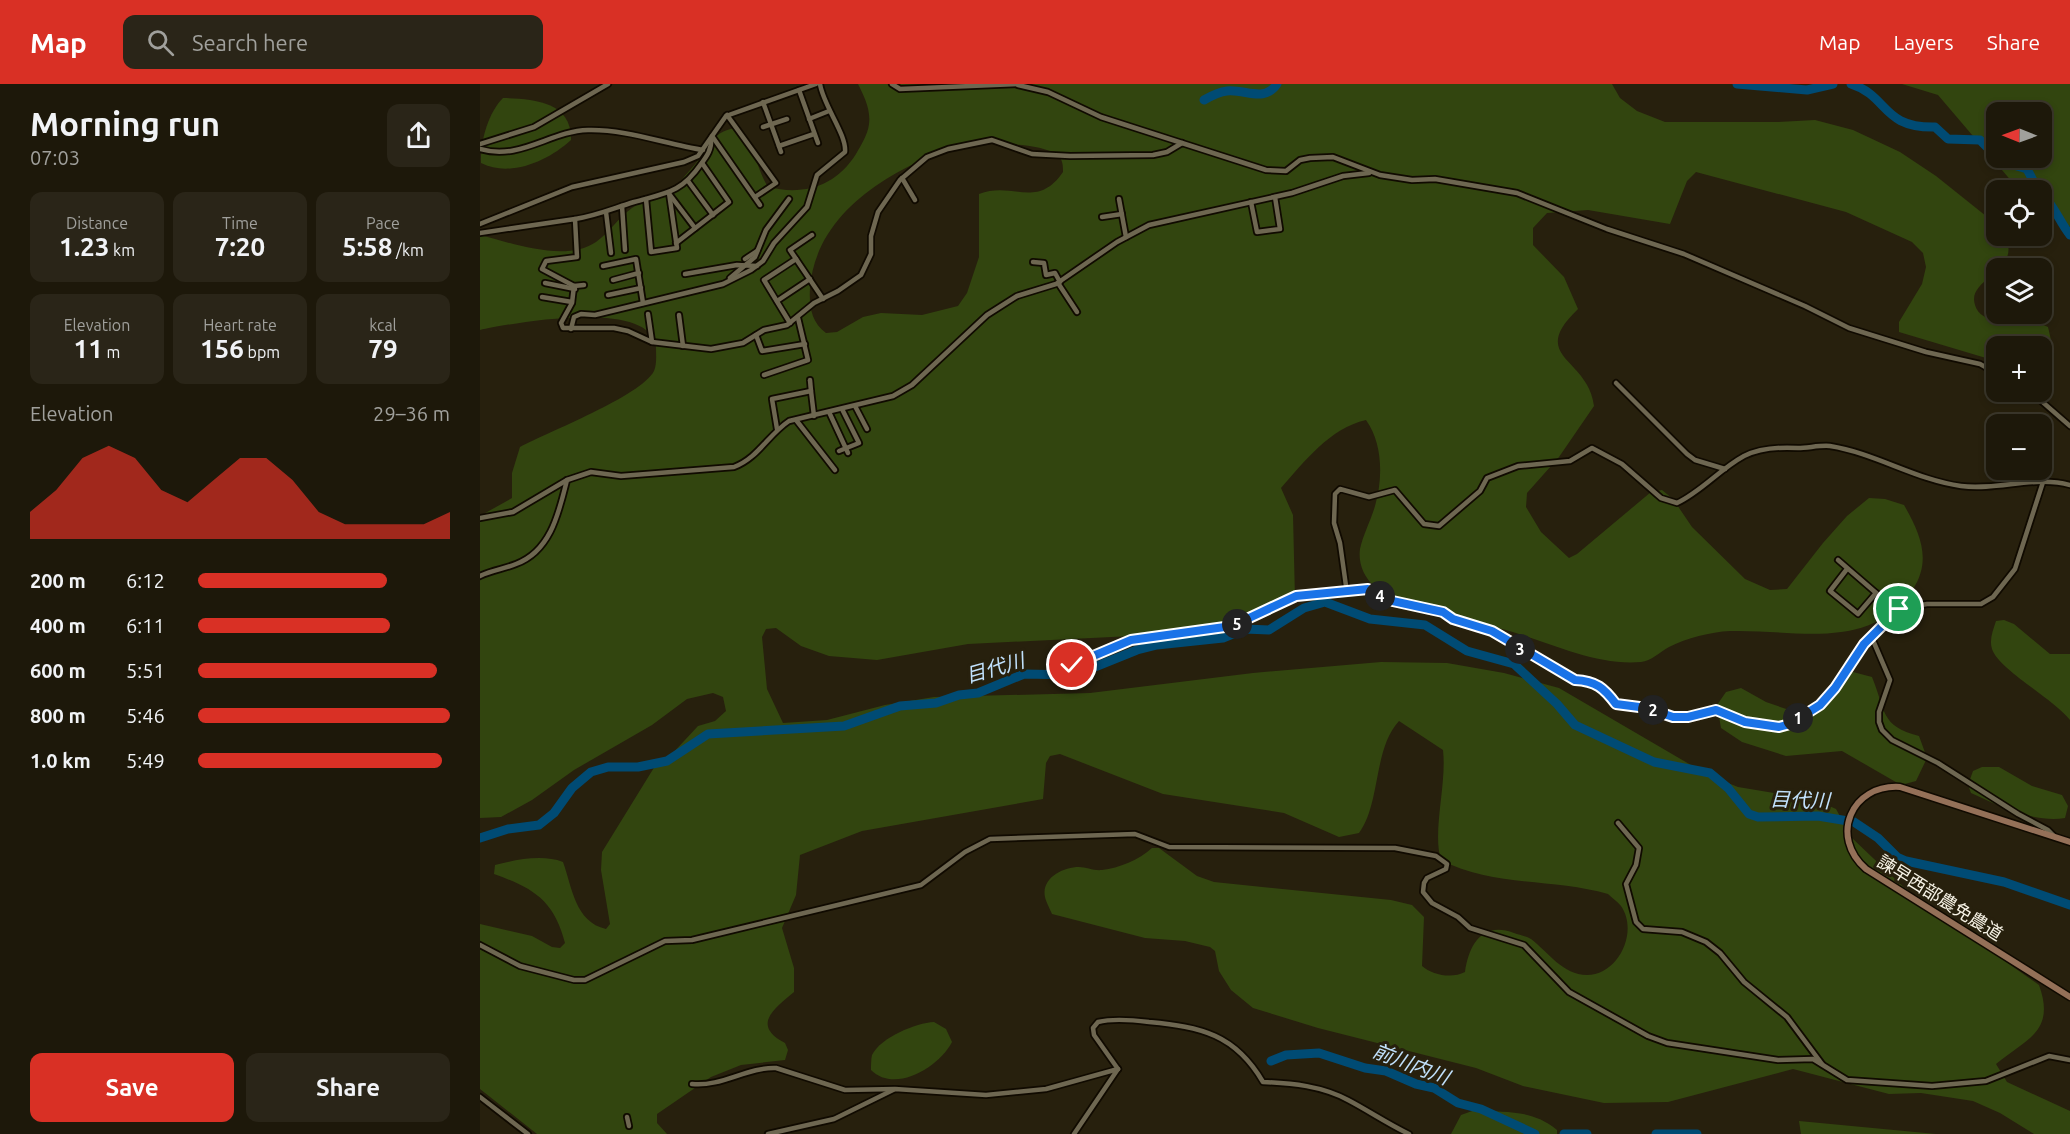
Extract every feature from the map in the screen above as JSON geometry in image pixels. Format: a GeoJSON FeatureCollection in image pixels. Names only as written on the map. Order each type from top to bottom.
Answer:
{"type":"FeatureCollection","features":[{"type":"Feature","properties":{"kind":"street"},"geometry":{"type":"LineString","coordinates":[[480,144],[534,127],[608,84]]}},
{"type":"Feature","properties":{"kind":"street"},"geometry":{"type":"LineString","coordinates":[[480,233],[575,219],[669,193],[688,181],[702,163],[709,152],[717,125],[727,115],[818,84],[846,147],[845,152],[817,175],[807,207],[757,266],[730,278]]}},
{"type":"Feature","properties":{"kind":"street"},"geometry":{"type":"LineString","coordinates":[[892,84],[900,89],[1020,84],[1048,92],[1101,117],[1266,170],[1286,171],[1300,160],[1333,157],[1372,173],[1412,180],[1445,181],[1517,193],[1607,229],[1684,254],[1805,306],[1849,328],[1926,352],[1986,367]]}},
{"type":"Feature","properties":{"kind":"street"},"geometry":{"type":"LineString","coordinates":[[798,90],[818,143]]}},
{"type":"Feature","properties":{"kind":"street"},"geometry":{"type":"LineString","coordinates":[[763,102],[781,152]]}},
{"type":"Feature","properties":{"kind":"street"},"geometry":{"type":"LineString","coordinates":[[809,119],[829,111]]}},
{"type":"Feature","properties":{"kind":"street"},"geometry":{"type":"LineString","coordinates":[[727,115],[776,183],[755,197]]}},
{"type":"Feature","properties":{"kind":"street"},"geometry":{"type":"LineString","coordinates":[[763,127],[787,119]]}},
{"type":"Feature","properties":{"kind":"street"},"geometry":{"type":"LineString","coordinates":[[480,149],[507,153],[520,151],[586,130],[623,134],[703,150]]}},
{"type":"Feature","properties":{"kind":"street"},"geometry":{"type":"LineString","coordinates":[[779,146],[793,139],[814,134]]}},
{"type":"Feature","properties":{"kind":"street"},"geometry":{"type":"LineString","coordinates":[[480,224],[572,187],[684,162],[698,156],[712,137]]}},
{"type":"Feature","properties":{"kind":"street"},"geometry":{"type":"LineString","coordinates":[[712,137],[760,205]]}},
{"type":"Feature","properties":{"kind":"street"},"geometry":{"type":"LineString","coordinates":[[574,287],[572,302],[561,323],[563,328],[614,328],[628,331],[652,342],[711,349],[743,343],[756,335],[790,323],[823,298],[861,275],[871,254],[871,236],[878,212],[902,178],[927,157],[948,149],[992,140],[1032,154],[1070,156],[1153,155],[1167,152],[1182,143]]}},
{"type":"Feature","properties":{"kind":"street"},"geometry":{"type":"LineString","coordinates":[[676,243],[729,200],[702,163]]}},
{"type":"Feature","properties":{"kind":"street"},"geometry":{"type":"LineString","coordinates":[[480,518],[513,512],[567,480],[591,472],[621,476],[734,466],[754,456],[777,429],[796,420],[893,396],[912,385],[987,315],[1017,296],[1059,282],[1126,237],[1149,225],[1275,197],[1343,176],[1372,173]]}},
{"type":"Feature","properties":{"kind":"street"},"geometry":{"type":"LineString","coordinates":[[902,178],[915,200]]}},
{"type":"Feature","properties":{"kind":"street"},"geometry":{"type":"LineString","coordinates":[[688,181],[712,215]]}},
{"type":"Feature","properties":{"kind":"street"},"geometry":{"type":"LineString","coordinates":[[669,193],[694,228]]}},
{"type":"Feature","properties":{"kind":"street"},"geometry":{"type":"LineString","coordinates":[[646,199],[651,252],[677,248],[669,193]]}},
{"type":"Feature","properties":{"kind":"street"},"geometry":{"type":"LineString","coordinates":[[1251,202],[1257,232],[1280,229],[1275,197]]}},
{"type":"Feature","properties":{"kind":"street"},"geometry":{"type":"LineString","coordinates":[[571,329],[574,317],[581,314],[595,315],[723,284],[746,266],[757,251],[765,230],[789,199]]}},
{"type":"Feature","properties":{"kind":"street"},"geometry":{"type":"LineString","coordinates":[[1119,199],[1126,237]]}},
{"type":"Feature","properties":{"kind":"street"},"geometry":{"type":"LineString","coordinates":[[622,206],[625,250]]}},
{"type":"Feature","properties":{"kind":"street"},"geometry":{"type":"LineString","coordinates":[[606,212],[611,253]]}},
{"type":"Feature","properties":{"kind":"street"},"geometry":{"type":"LineString","coordinates":[[1102,217],[1122,214]]}},
{"type":"Feature","properties":{"kind":"street"},"geometry":{"type":"LineString","coordinates":[[574,287],[542,269],[546,261],[577,257],[575,219]]}},
{"type":"Feature","properties":{"kind":"street"},"geometry":{"type":"LineString","coordinates":[[812,235],[790,250],[823,298]]}},
{"type":"Feature","properties":{"kind":"street"},"geometry":{"type":"LineString","coordinates":[[745,259],[757,251]]}},
{"type":"Feature","properties":{"kind":"street"},"geometry":{"type":"LineString","coordinates":[[603,266],[634,258],[639,273],[643,303]]}},
{"type":"Feature","properties":{"kind":"street"},"geometry":{"type":"LineString","coordinates":[[790,323],[765,280],[796,259]]}},
{"type":"Feature","properties":{"kind":"street"},"geometry":{"type":"LineString","coordinates":[[1033,262],[1044,263],[1046,275],[1055,273],[1077,312]]}},
{"type":"Feature","properties":{"kind":"street"},"geometry":{"type":"LineString","coordinates":[[685,274],[757,266]]}},
{"type":"Feature","properties":{"kind":"street"},"geometry":{"type":"LineString","coordinates":[[613,280],[639,273]]}},
{"type":"Feature","properties":{"kind":"street"},"geometry":{"type":"LineString","coordinates":[[777,301],[810,279]]}},
{"type":"Feature","properties":{"kind":"street"},"geometry":{"type":"LineString","coordinates":[[545,283],[574,287],[584,285]]}},
{"type":"Feature","properties":{"kind":"street"},"geometry":{"type":"LineString","coordinates":[[609,295],[641,288]]}},
{"type":"Feature","properties":{"kind":"street"},"geometry":{"type":"LineString","coordinates":[[542,297],[572,302]]}},
{"type":"Feature","properties":{"kind":"street"},"geometry":{"type":"LineString","coordinates":[[648,314],[652,342]]}},
{"type":"Feature","properties":{"kind":"street"},"geometry":{"type":"LineString","coordinates":[[679,315],[683,346]]}},
{"type":"Feature","properties":{"kind":"street"},"geometry":{"type":"LineString","coordinates":[[764,375],[808,360],[798,318]]}},
{"type":"Feature","properties":{"kind":"street"},"geometry":{"type":"LineString","coordinates":[[756,335],[762,351],[805,344]]}},
{"type":"Feature","properties":{"kind":"street"},"geometry":{"type":"LineString","coordinates":[[810,380],[814,416]]}},
{"type":"Feature","properties":{"kind":"street"},"geometry":{"type":"LineString","coordinates":[[1617,383],[1686,454],[1695,460],[1725,469]]}},
{"type":"Feature","properties":{"kind":"street"},"geometry":{"type":"LineString","coordinates":[[777,429],[772,399],[811,391]]}},
{"type":"Feature","properties":{"kind":"street"},"geometry":{"type":"LineString","coordinates":[[2042,402],[2070,426]]}},
{"type":"Feature","properties":{"kind":"street"},"geometry":{"type":"LineString","coordinates":[[855,406],[867,429]]}},
{"type":"Feature","properties":{"kind":"street"},"geometry":{"type":"LineString","coordinates":[[839,451],[848,450],[859,443],[842,409]]}},
{"type":"Feature","properties":{"kind":"street"},"geometry":{"type":"LineString","coordinates":[[829,412],[848,450]]}},
{"type":"Feature","properties":{"kind":"street"},"geometry":{"type":"LineString","coordinates":[[796,420],[835,470]]}},
{"type":"Feature","properties":{"kind":"street"},"geometry":{"type":"LineString","coordinates":[[1347,593],[1334,523],[1335,494],[1340,489],[1369,496],[1395,490],[1424,524],[1439,526],[1480,491],[1487,478],[1518,465],[1570,461],[1592,448],[1622,464],[1661,498],[1677,503],[1746,455],[1773,448],[1827,446],[1879,460],[1944,484],[1976,488],[2054,481],[2070,485]]}},
{"type":"Feature","properties":{"kind":"street"},"geometry":{"type":"LineString","coordinates":[[480,576],[517,564],[542,545],[553,529],[567,480]]}},
{"type":"Feature","properties":{"kind":"street"},"geometry":{"type":"LineString","coordinates":[[1072,665],[1131,640],[1232,626],[1296,596],[1347,593],[1368,589],[1388,600],[1443,612],[1453,619],[1492,631],[1575,680],[1591,681],[1605,688],[1616,704],[1647,708],[1673,717],[1688,717],[1716,710],[1745,722],[1779,727],[1790,724],[1820,705],[1835,688],[1854,656],[1897,611],[1908,606],[1927,604],[1981,604],[1993,597],[2015,569],[2043,483]]}},
{"type":"Feature","properties":{"kind":"street"},"geometry":{"type":"LineString","coordinates":[[1838,560],[1897,611]]}},
{"type":"Feature","properties":{"kind":"street"},"geometry":{"type":"LineString","coordinates":[[1848,569],[1830,591],[1858,614],[1876,593]]}},
{"type":"Feature","properties":{"kind":"street"},"geometry":{"type":"LineString","coordinates":[[1872,638],[1890,680],[1880,712],[1882,730],[1892,740],[1938,763],[2018,814],[2049,830],[2055,838]]}},
{"type":"Feature","properties":{"kind":"street","name":"諫早西部農免農道"},"geometry":{"type":"LineString","coordinates":[[2070,842],[1900,787],[1875,789],[1855,806],[1847,827],[1848,838],[1857,861],[1866,869],[2070,996]]}},
{"type":"Feature","properties":{"kind":"street"},"geometry":{"type":"LineString","coordinates":[[1618,823],[1640,848],[1636,865],[1626,884],[1636,922],[1648,931],[1682,932],[1698,937],[1720,953],[1744,982],[1787,1017],[1810,1045],[1823,1066]]}},
{"type":"Feature","properties":{"kind":"street"},"geometry":{"type":"LineString","coordinates":[[480,945],[520,966],[585,980],[665,941],[692,940],[921,885],[980,843],[1006,837],[1135,834],[1169,847],[1395,848],[1436,856],[1447,864],[1446,869],[1427,878],[1424,883],[1423,892],[1432,903],[1476,931],[1524,945],[1563,987],[1648,1036],[1688,1047],[1778,1060],[1813,1059],[1847,1080],[1932,1086],[1986,1081],[2049,1056],[2070,1060]]}},
{"type":"Feature","properties":{"kind":"street"},"geometry":{"type":"LineString","coordinates":[[1118,1069],[1094,1035],[1093,1028],[1098,1022],[1141,1021],[1192,1027],[1219,1036],[1233,1046],[1249,1061],[1263,1082],[1303,1085],[1320,1089],[1346,1099],[1409,1134]]}},
{"type":"Feature","properties":{"kind":"street"},"geometry":{"type":"LineString","coordinates":[[692,1084],[707,1085],[766,1068],[776,1068],[845,1090],[895,1089],[986,1095],[1046,1089],[1118,1069]]}},
{"type":"Feature","properties":{"kind":"street"},"geometry":{"type":"LineString","coordinates":[[1074,1134],[1118,1069]]}},
{"type":"Feature","properties":{"kind":"street"},"geometry":{"type":"LineString","coordinates":[[768,1134],[834,1119],[895,1089]]}},
{"type":"Feature","properties":{"kind":"street"},"geometry":{"type":"LineString","coordinates":[[480,1097],[528,1134]]}},
{"type":"Feature","properties":{"kind":"street"},"geometry":{"type":"LineString","coordinates":[[627,1117],[629,1126]]}},
{"type":"Feature","properties":{"kind":"green space"},"geometry":{"type":"Polygon","coordinates":[[[858,84],[1612,84],[1620,98],[1637,111],[1665,122],[1815,120],[1853,130],[1900,152],[1936,176],[1986,216],[1986,246],[2008,246],[2009,248],[2007,258],[1986,258],[1986,281],[1974,296],[1979,313],[1986,317],[1986,324],[2040,324],[2048,327],[2050,336],[1986,336],[1986,358],[1899,332],[1899,322],[1922,284],[1926,267],[1923,253],[1912,242],[1846,212],[1696,172],[1687,181],[1670,224],[1588,210],[1547,213],[1533,228],[1533,245],[1564,277],[1578,309],[1564,325],[1558,338],[1559,348],[1582,377],[1594,406],[1559,457],[1527,493],[1526,507],[1541,532],[1569,558],[1577,554],[1651,492],[1662,490],[1673,499],[1692,527],[1745,579],[1770,590],[1787,589],[1847,516],[1869,498],[1885,499],[1904,505],[1915,526],[1922,547],[1922,568],[1919,578],[1913,589],[1895,609],[1875,622],[1853,630],[1805,634],[1755,631],[1715,633],[1676,644],[1645,661],[1624,662],[1589,657],[1506,630],[1439,614],[1390,598],[1370,582],[1362,569],[1360,559],[1361,544],[1378,495],[1380,473],[1376,440],[1366,420],[1353,424],[1329,438],[1281,488],[1293,515],[1295,599],[1288,606],[1172,634],[968,644],[877,660],[829,656],[801,646],[776,628],[766,629],[762,637],[767,689],[783,723],[827,720],[885,705],[934,697],[1090,693],[1253,673],[1381,662],[1447,663],[1504,673],[1559,688],[1708,775],[1738,787],[1816,800],[1836,809],[1852,838],[1915,898],[2039,985],[2044,1014],[2041,1024],[2035,1033],[1996,1064],[2007,1082],[2070,1111],[2070,1134],[2034,1134],[2000,1113],[1973,1101],[1921,1093],[1889,1094],[1793,1069],[1668,1102],[1604,1103],[1523,1086],[1476,1068],[1318,1028],[1253,1008],[1231,990],[1219,971],[1215,951],[1210,947],[1185,941],[1145,938],[1052,914],[1046,899],[1046,884],[1060,871],[1082,867],[1099,870],[1115,867],[1135,860],[1152,848],[1159,848],[1197,876],[1214,882],[1391,900],[1412,905],[1424,917],[1422,966],[1437,974],[1448,976],[1465,972],[1474,945],[1485,933],[1493,930],[1503,930],[1529,938],[1556,962],[1578,974],[1598,973],[1608,968],[1622,950],[1628,928],[1621,906],[1608,894],[1481,874],[1461,869],[1441,860],[1438,836],[1443,750],[1399,721],[1385,746],[1371,807],[1359,833],[1339,837],[1284,813],[1163,794],[1060,754],[1050,756],[1046,763],[1043,799],[862,831],[800,855],[796,895],[782,928],[794,968],[794,992],[773,1011],[768,1023],[769,1030],[785,1043],[788,1050],[785,1060],[741,1065],[711,1077],[657,1114],[657,1123],[667,1134],[537,1134],[480,1089],[480,924],[532,936],[552,947],[560,948],[565,943],[555,916],[548,906],[531,891],[494,874],[495,865],[538,858],[563,862],[572,892],[581,911],[587,919],[606,929],[610,924],[601,870],[602,852],[655,766],[671,755],[698,726],[715,721],[726,711],[723,697],[713,693],[687,699],[652,725],[574,770],[532,800],[501,817],[480,818],[480,516],[512,498],[512,473],[520,447],[593,413],[646,381],[656,365],[656,348],[649,332],[632,323],[607,318],[549,319],[480,330],[480,235],[538,249],[569,251],[583,248],[601,238],[632,208],[669,193],[720,133],[736,128],[747,139],[768,187],[794,190],[818,186],[839,174],[856,154],[866,136],[869,124],[866,103],[858,84]],[[970,143],[917,162],[891,176],[845,212],[828,234],[816,260],[810,288],[812,313],[821,329],[826,333],[837,332],[863,317],[881,313],[922,315],[958,306],[967,293],[979,257],[979,194],[1003,190],[1034,192],[1044,190],[1063,172],[1060,158],[1049,151],[1002,144],[970,143]]]}},
{"type":"Feature","properties":{"kind":"green space"},"geometry":{"type":"Polygon","coordinates":[[[1902,84],[2070,84],[2070,227],[2052,214],[2052,180],[2010,180],[2000,168],[2052,168],[2052,102],[1986,102],[1986,151],[1938,95],[1902,84]]]}},
{"type":"Feature","properties":{"kind":"green space"},"geometry":{"type":"Polygon","coordinates":[[[503,98],[538,101],[558,110],[570,127],[571,140],[551,155],[528,165],[504,169],[481,163],[486,128],[503,98]]]}},
{"type":"Feature","properties":{"kind":"green space"},"geometry":{"type":"Polygon","coordinates":[[[2004,620],[2014,624],[2050,654],[2070,654],[2070,720],[2062,711],[2015,675],[1997,657],[1991,646],[1992,635],[1996,621],[2004,620]]]}},
{"type":"Feature","properties":{"kind":"green space"},"geometry":{"type":"Polygon","coordinates":[[[1853,672],[1872,677],[1883,708],[1891,722],[1906,732],[1919,736],[1927,758],[1916,781],[1901,785],[1842,751],[1786,756],[1742,742],[1721,728],[1717,705],[1726,692],[1741,688],[1766,702],[1798,713],[1853,672]]]}},
{"type":"Feature","properties":{"kind":"green space"},"geometry":{"type":"Polygon","coordinates":[[[1982,767],[1999,767],[2032,786],[2062,795],[2068,806],[2065,818],[2029,816],[1971,793],[1968,785],[1973,771],[1982,767]]]}},
{"type":"Feature","properties":{"kind":"green space"},"geometry":{"type":"Polygon","coordinates":[[[934,1022],[946,1029],[952,1042],[946,1051],[927,1068],[904,1078],[892,1079],[881,1077],[871,1070],[872,1055],[883,1042],[909,1028],[934,1022]]]}},
{"type":"Feature","properties":{"kind":"green space"},"geometry":{"type":"Polygon","coordinates":[[[1475,1110],[1529,1115],[1548,1123],[1557,1130],[1557,1134],[1451,1134],[1461,1115],[1475,1110]]]}},
{"type":"Feature","properties":{"kind":"green space"},"geometry":{"type":"Polygon","coordinates":[[[1799,1121],[1936,1134],[1801,1134],[1799,1121]]]}},
{"type":"Feature","properties":{"kind":"waterway"},"geometry":{"type":"LineString","coordinates":[[1204,100],[1227,91],[1266,93],[1277,84]]}},
{"type":"Feature","properties":{"kind":"waterway"},"geometry":{"type":"LineString","coordinates":[[1737,84],[1807,90],[1833,84]]}},
{"type":"Feature","properties":{"kind":"waterway"},"geometry":{"type":"LineString","coordinates":[[1851,84],[1873,96],[1895,117],[1904,122],[1917,126],[1935,127],[1948,139],[1980,140],[1986,146]]}},
{"type":"Feature","properties":{"kind":"waterway"},"geometry":{"type":"LineString","coordinates":[[2024,168],[2027,169],[2033,180]]}},
{"type":"Feature","properties":{"kind":"waterway"},"geometry":{"type":"LineString","coordinates":[[2052,207],[2070,235]]}},
{"type":"Feature","properties":{"kind":"waterway","name":"目代川"},"geometry":{"type":"LineString","coordinates":[[480,838],[508,829],[539,825],[554,813],[572,788],[591,772],[608,767],[638,767],[667,761],[708,734],[844,726],[900,706],[936,703],[959,695],[978,693],[1024,674],[1075,675],[1137,650],[1157,645],[1223,638],[1245,629],[1269,630],[1304,608],[1325,602],[1370,619],[1425,625],[1467,651],[1514,664],[1557,704],[1575,725],[1654,762],[1710,773],[1728,788],[1749,814],[1758,817],[1818,816],[1854,822],[1878,838],[1897,857],[1906,861],[2004,882],[2070,905]]}},
{"type":"Feature","properties":{"kind":"waterway","name":"前川内川"},"geometry":{"type":"LineString","coordinates":[[1271,1061],[1286,1055],[1319,1053],[1365,1068],[1386,1071],[1416,1084],[1434,1088],[1458,1103],[1481,1109],[1535,1134]]}},
{"type":"Feature","properties":{"kind":"waterway","name":"前川内川"},"geometry":{"type":"LineString","coordinates":[[1564,1134],[1587,1134]]}},
{"type":"Feature","properties":{"kind":"waterway","name":"前川内川"},"geometry":{"type":"LineString","coordinates":[[1656,1134],[1697,1134]]}},
{"type":"Feature","properties":{"kind":"route"},"geometry":{"type":"LineString","coordinates":[[1072,665],[1105,653],[1131,640],[1232,626],[1296,596],[1347,593],[1368,589],[1388,600],[1408,602],[1443,612],[1453,619],[1492,631],[1575,680],[1591,681],[1605,688],[1616,704],[1647,708],[1673,717],[1688,717],[1716,710],[1745,722],[1779,727],[1790,724],[1820,705],[1835,688],[1854,656],[1899,609]]}}]}
